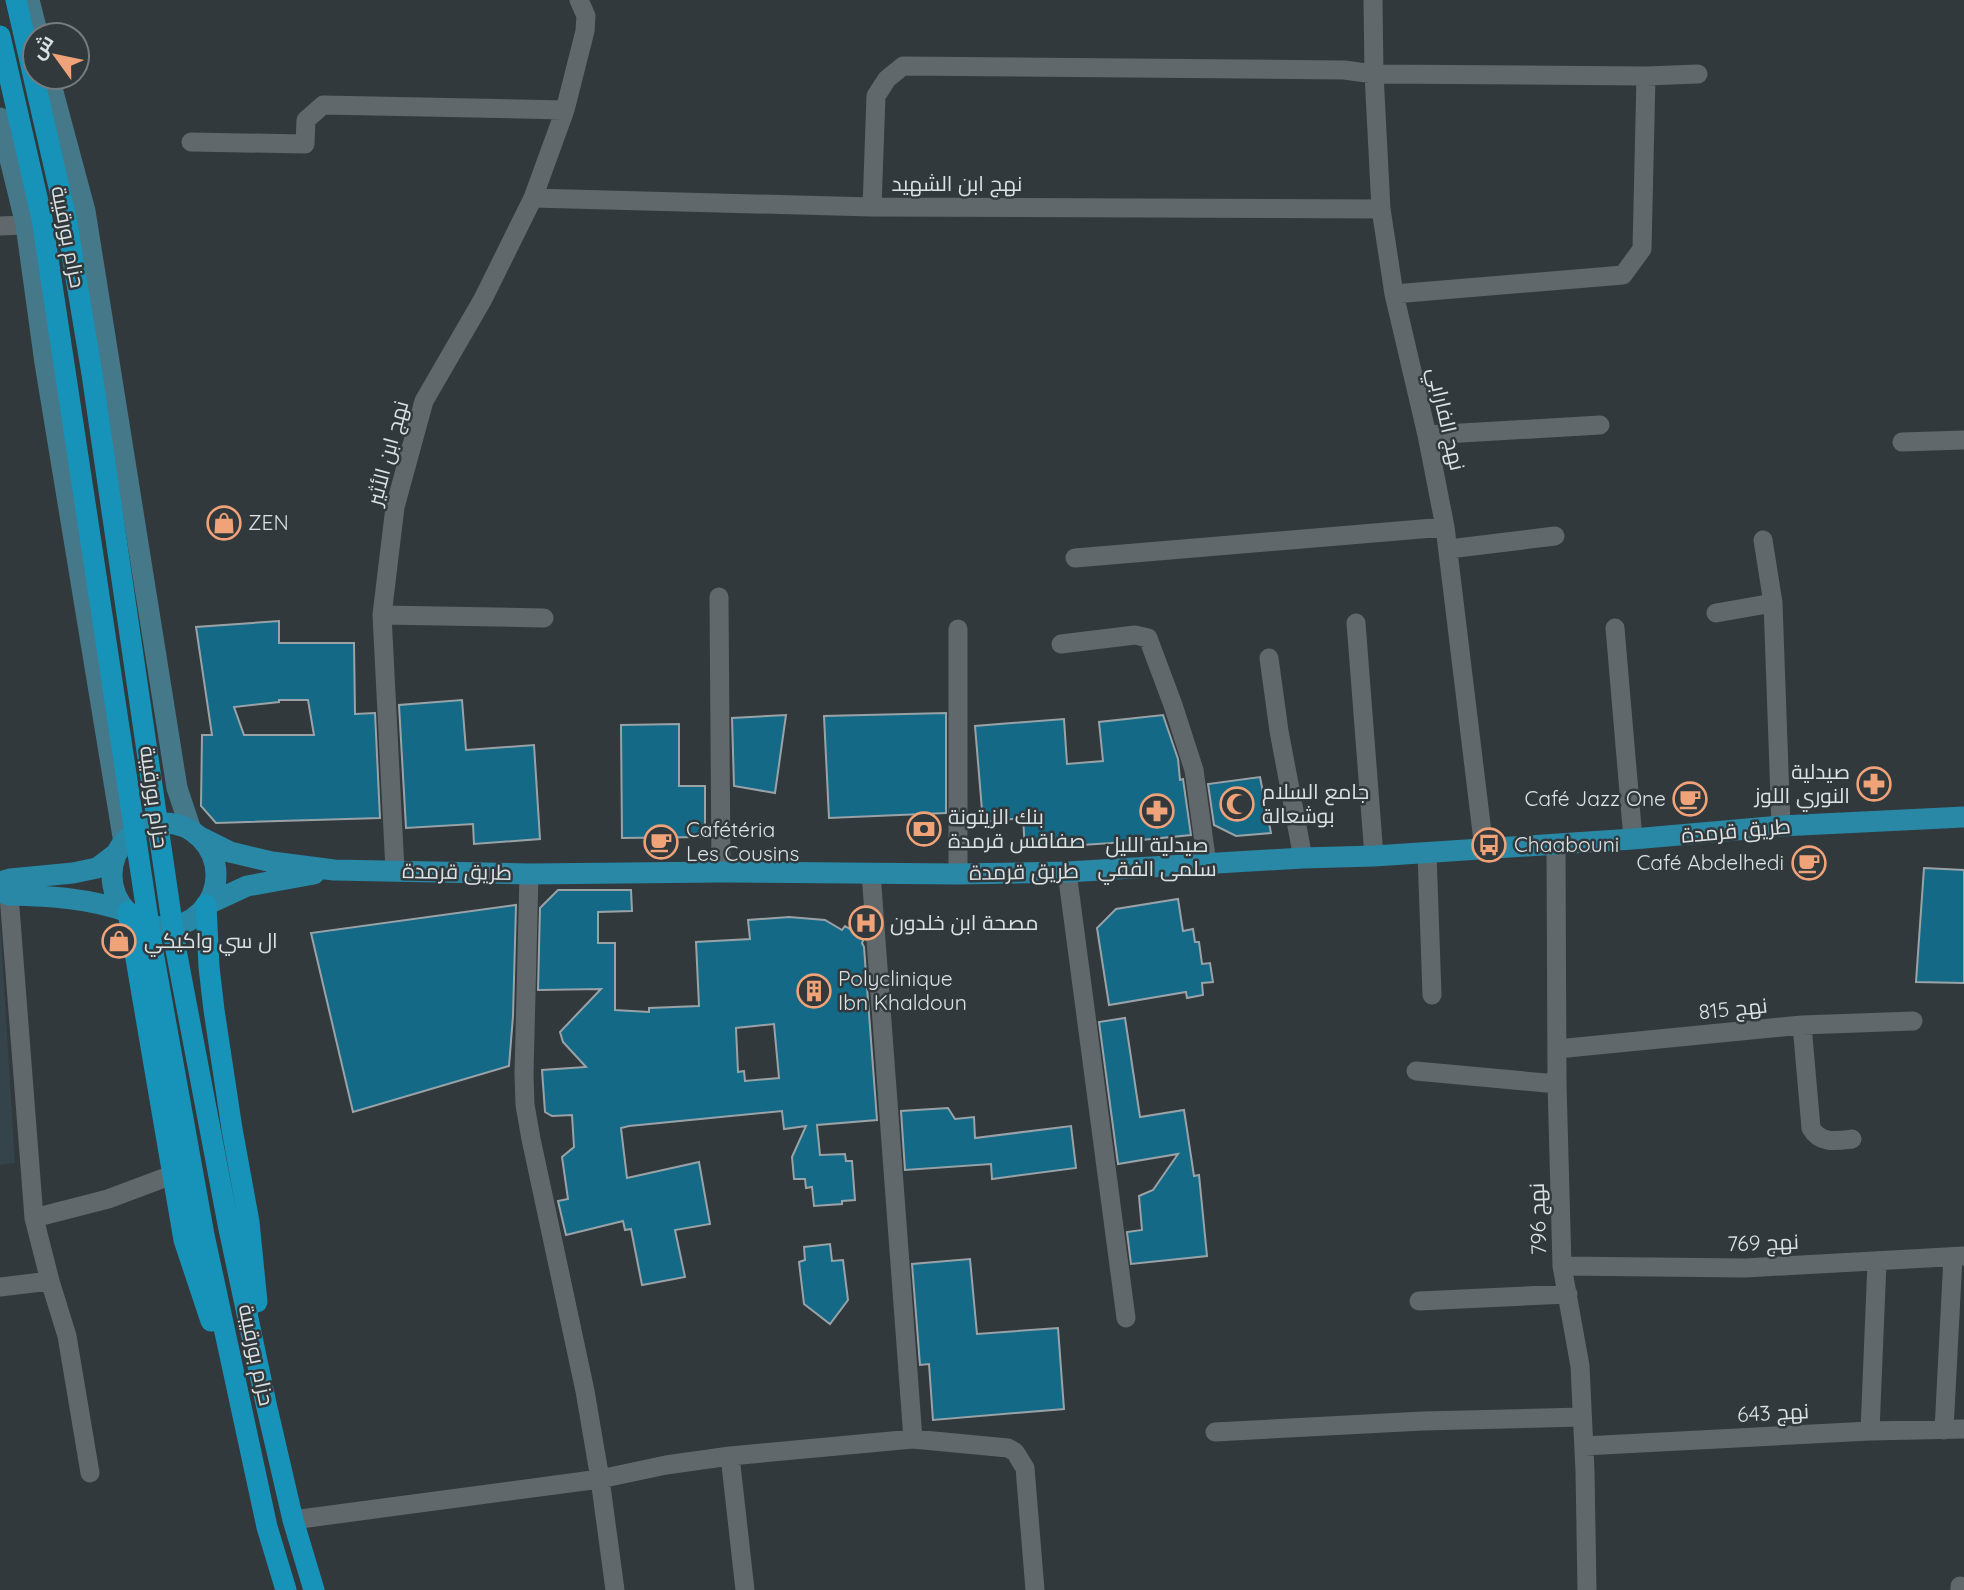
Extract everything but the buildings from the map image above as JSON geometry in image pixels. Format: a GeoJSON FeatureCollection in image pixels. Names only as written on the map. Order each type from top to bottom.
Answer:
{"type":"FeatureCollection","features":[{"type":"Feature","properties":{"kind":"highway","name":"حزام بورقيبة"},"geometry":{"type":"LineString","coordinates":[[16,0],[68,231],[92,374],[176,950],[229,1228],[267,1408],[293,1520],[314,1590]]}},
{"type":"Feature","properties":{"kind":"highway","name":"حزام بورقيبة"},"geometry":{"type":"LineString","coordinates":[[0,36],[42,219],[152,952],[204,1235],[267,1527],[286,1590]]}},
{"type":"Feature","properties":{"kind":"highway"},"geometry":{"type":"LineString","coordinates":[[206,905],[209,967],[232,1129],[249,1222],[267,1408]]}},
{"type":"Feature","properties":{"kind":"highway"},"geometry":{"type":"LineString","coordinates":[[128,912],[184,1240],[244,1421]]}},
{"type":"Feature","properties":{"kind":"main road"},"geometry":{"type":"LineString","coordinates":[[29,0],[34,21]]}},
{"type":"Feature","properties":{"kind":"main road","name":"حزام بورقيبة"},"geometry":{"type":"LineString","coordinates":[[54,91],[85,211],[177,788],[195,834]]}},
{"type":"Feature","properties":{"kind":"main road","name":"حزام بورقيبة"},"geometry":{"type":"LineString","coordinates":[[0,118],[26,225],[121,847]]}},
{"type":"Feature","properties":{"kind":"main road"},"geometry":{"type":"LineString","coordinates":[[45,363],[109,360]]}},
{"type":"Feature","properties":{"kind":"main road","name":"طريق قرمدة"},"geometry":{"type":"LineString","coordinates":[[195,834],[230,852],[272,862],[334,870],[529,874],[958,874],[1067,872],[1427,853],[1781,826],[1964,817]]}},
{"type":"Feature","properties":{"kind":"main road"},"geometry":{"type":"LineString","coordinates":[[162,823],[177,825],[195,834],[209,849],[214,863],[213,891],[206,905],[194,918],[178,925],[151,925],[128,912],[104,904],[3,890],[10,879],[97,868],[134,832],[148,826],[162,823]]}},
{"type":"Feature","properties":{"kind":"main road"},"geometry":{"type":"LineString","coordinates":[[121,847],[113,867],[113,884],[118,900],[128,912]]}},
{"type":"Feature","properties":{"kind":"main road","name":"طريق قرمدة"},"geometry":{"type":"LineString","coordinates":[[206,905],[247,886],[334,870]]}},
{"type":"Feature","properties":{"kind":"street","name":"نهج ابن الأثير"},"geometry":{"type":"LineString","coordinates":[[395,870],[382,615],[395,507],[424,401],[483,299],[533,198],[565,110],[585,31],[586,16],[579,0]]}},
{"type":"Feature","properties":{"kind":"street","name":"نهج الفارابي"},"geometry":{"type":"LineString","coordinates":[[1373,0],[1381,209],[1394,294],[1446,527],[1484,849]]}},
{"type":"Feature","properties":{"kind":"street"},"geometry":{"type":"LineString","coordinates":[[872,207],[876,96],[887,79],[903,66],[1344,70],[1374,74],[1698,74]]}},
{"type":"Feature","properties":{"kind":"street"},"geometry":{"type":"LineString","coordinates":[[1394,294],[1623,275],[1642,250],[1646,76]]}},
{"type":"Feature","properties":{"kind":"street"},"geometry":{"type":"LineString","coordinates":[[191,142],[304,144],[306,120],[323,105],[565,110]]}},
{"type":"Feature","properties":{"kind":"street","name":"نهج ابن الشهيد"},"geometry":{"type":"LineString","coordinates":[[533,198],[872,207],[1381,209]]}},
{"type":"Feature","properties":{"kind":"street"},"geometry":{"type":"LineString","coordinates":[[0,226],[26,225]]}},
{"type":"Feature","properties":{"kind":"street"},"geometry":{"type":"LineString","coordinates":[[1427,435],[1600,425]]}},
{"type":"Feature","properties":{"kind":"street"},"geometry":{"type":"LineString","coordinates":[[1902,442],[1964,440]]}},
{"type":"Feature","properties":{"kind":"street"},"geometry":{"type":"LineString","coordinates":[[1075,558],[1446,527]]}},
{"type":"Feature","properties":{"kind":"street"},"geometry":{"type":"LineString","coordinates":[[1449,549],[1555,536]]}},
{"type":"Feature","properties":{"kind":"street"},"geometry":{"type":"LineString","coordinates":[[1763,540],[1773,603],[1781,826]]}},
{"type":"Feature","properties":{"kind":"street"},"geometry":{"type":"LineString","coordinates":[[719,597],[722,872]]}},
{"type":"Feature","properties":{"kind":"street"},"geometry":{"type":"LineString","coordinates":[[1716,613],[1773,603]]}},
{"type":"Feature","properties":{"kind":"street"},"geometry":{"type":"LineString","coordinates":[[382,615],[544,618]]}},
{"type":"Feature","properties":{"kind":"street"},"geometry":{"type":"LineString","coordinates":[[1356,623],[1374,856]]}},
{"type":"Feature","properties":{"kind":"street"},"geometry":{"type":"LineString","coordinates":[[1615,628],[1633,839]]}},
{"type":"Feature","properties":{"kind":"street"},"geometry":{"type":"LineString","coordinates":[[958,629],[958,874]]}},
{"type":"Feature","properties":{"kind":"street"},"geometry":{"type":"LineString","coordinates":[[1061,644],[1135,635],[1148,638],[1194,770],[1207,864]]}},
{"type":"Feature","properties":{"kind":"street"},"geometry":{"type":"LineString","coordinates":[[1269,658],[1279,731],[1303,858]]}},
{"type":"Feature","properties":{"kind":"street","name":"نهج 796"},"geometry":{"type":"LineString","coordinates":[[1556,844],[1557,1084],[1562,1266],[1580,1366],[1587,1590]]}},
{"type":"Feature","properties":{"kind":"street"},"geometry":{"type":"LineString","coordinates":[[1427,853],[1432,995]]}},
{"type":"Feature","properties":{"kind":"street"},"geometry":{"type":"LineString","coordinates":[[1067,872],[1126,1318]]}},
{"type":"Feature","properties":{"kind":"street"},"geometry":{"type":"LineString","coordinates":[[871,873],[913,1439]]}},
{"type":"Feature","properties":{"kind":"street"},"geometry":{"type":"LineString","coordinates":[[529,874],[525,1105],[585,1391],[615,1590]]}},
{"type":"Feature","properties":{"kind":"street"},"geometry":{"type":"LineString","coordinates":[[3,890],[34,1218],[67,1336],[90,1474]]}},
{"type":"Feature","properties":{"kind":"street","name":"نهج 815"},"geometry":{"type":"LineString","coordinates":[[1557,1049],[1802,1025],[1913,1021]]}},
{"type":"Feature","properties":{"kind":"street"},"geometry":{"type":"LineString","coordinates":[[1802,1025],[1811,1128],[1815,1135],[1823,1139],[1852,1139]]}},
{"type":"Feature","properties":{"kind":"street"},"geometry":{"type":"LineString","coordinates":[[1416,1071],[1557,1084]]}},
{"type":"Feature","properties":{"kind":"street"},"geometry":{"type":"LineString","coordinates":[[34,1218],[108,1199],[173,1175]]}},
{"type":"Feature","properties":{"kind":"street"},"geometry":{"type":"LineString","coordinates":[[1944,1430],[1958,1257]]}},
{"type":"Feature","properties":{"kind":"street","name":"نهج 769"},"geometry":{"type":"LineString","coordinates":[[1562,1266],[1745,1268],[1958,1257]]}},
{"type":"Feature","properties":{"kind":"street"},"geometry":{"type":"LineString","coordinates":[[1870,1431],[1877,1262]]}},
{"type":"Feature","properties":{"kind":"street"},"geometry":{"type":"LineString","coordinates":[[0,1287],[50,1281]]}},
{"type":"Feature","properties":{"kind":"street"},"geometry":{"type":"LineString","coordinates":[[1419,1301],[1569,1294]]}},
{"type":"Feature","properties":{"kind":"street"},"geometry":{"type":"LineString","coordinates":[[1215,1432],[1423,1421],[1582,1417]]}},
{"type":"Feature","properties":{"kind":"street","name":"نهج 643"},"geometry":{"type":"LineString","coordinates":[[1584,1446],[1870,1431],[1964,1429]]}},
{"type":"Feature","properties":{"kind":"street"},"geometry":{"type":"LineString","coordinates":[[293,1520],[600,1479],[666,1465],[730,1456],[913,1439],[995,1446],[1015,1452],[1025,1468],[1035,1590]]}},
{"type":"Feature","properties":{"kind":"street"},"geometry":{"type":"LineString","coordinates":[[730,1456],[745,1590]]}},
{"type":"Feature","properties":{"kind":"shaded area"},"geometry":{"type":"Polygon","coordinates":[[[0,920],[15,1163],[0,1165],[0,920]]]}},
{"type":"Feature","properties":{"kind":"place","name":"ZEN"},"geometry":{"type":"Point","coordinates":[224,523]}},
{"type":"Feature","properties":{"kind":"place","name":"صيدلية النوري اللوز"},"geometry":{"type":"Point","coordinates":[1874,784]}},
{"type":"Feature","properties":{"kind":"place","name":"Café Jazz One"},"geometry":{"type":"Point","coordinates":[1690,799]}},
{"type":"Feature","properties":{"kind":"place","name":"جامع السلام بوشعالة"},"geometry":{"type":"Point","coordinates":[1237,804]}},
{"type":"Feature","properties":{"kind":"place","name":"صيدلية الليل سلمى الفقي"},"geometry":{"type":"Point","coordinates":[1157,811]}},
{"type":"Feature","properties":{"kind":"place","name":"بنك الزيتونة صفاقس قرمدة"},"geometry":{"type":"Point","coordinates":[924,829]}},
{"type":"Feature","properties":{"kind":"place","name":"Cafétéria Les Cousins"},"geometry":{"type":"Point","coordinates":[661,842]}},
{"type":"Feature","properties":{"kind":"place","name":"Chaabouni"},"geometry":{"type":"Point","coordinates":[1489,845]}},
{"type":"Feature","properties":{"kind":"place","name":"Café Abdelhedi"},"geometry":{"type":"Point","coordinates":[1809,863]}},
{"type":"Feature","properties":{"kind":"place","name":"مصحة ابن خلدون"},"geometry":{"type":"Point","coordinates":[866,923]}},
{"type":"Feature","properties":{"kind":"place","name":"ال سي واكيكي"},"geometry":{"type":"Point","coordinates":[119,941]}},
{"type":"Feature","properties":{"kind":"place","name":"Polyclinique Ibn Khaldoun"},"geometry":{"type":"Point","coordinates":[814,991]}}]}
